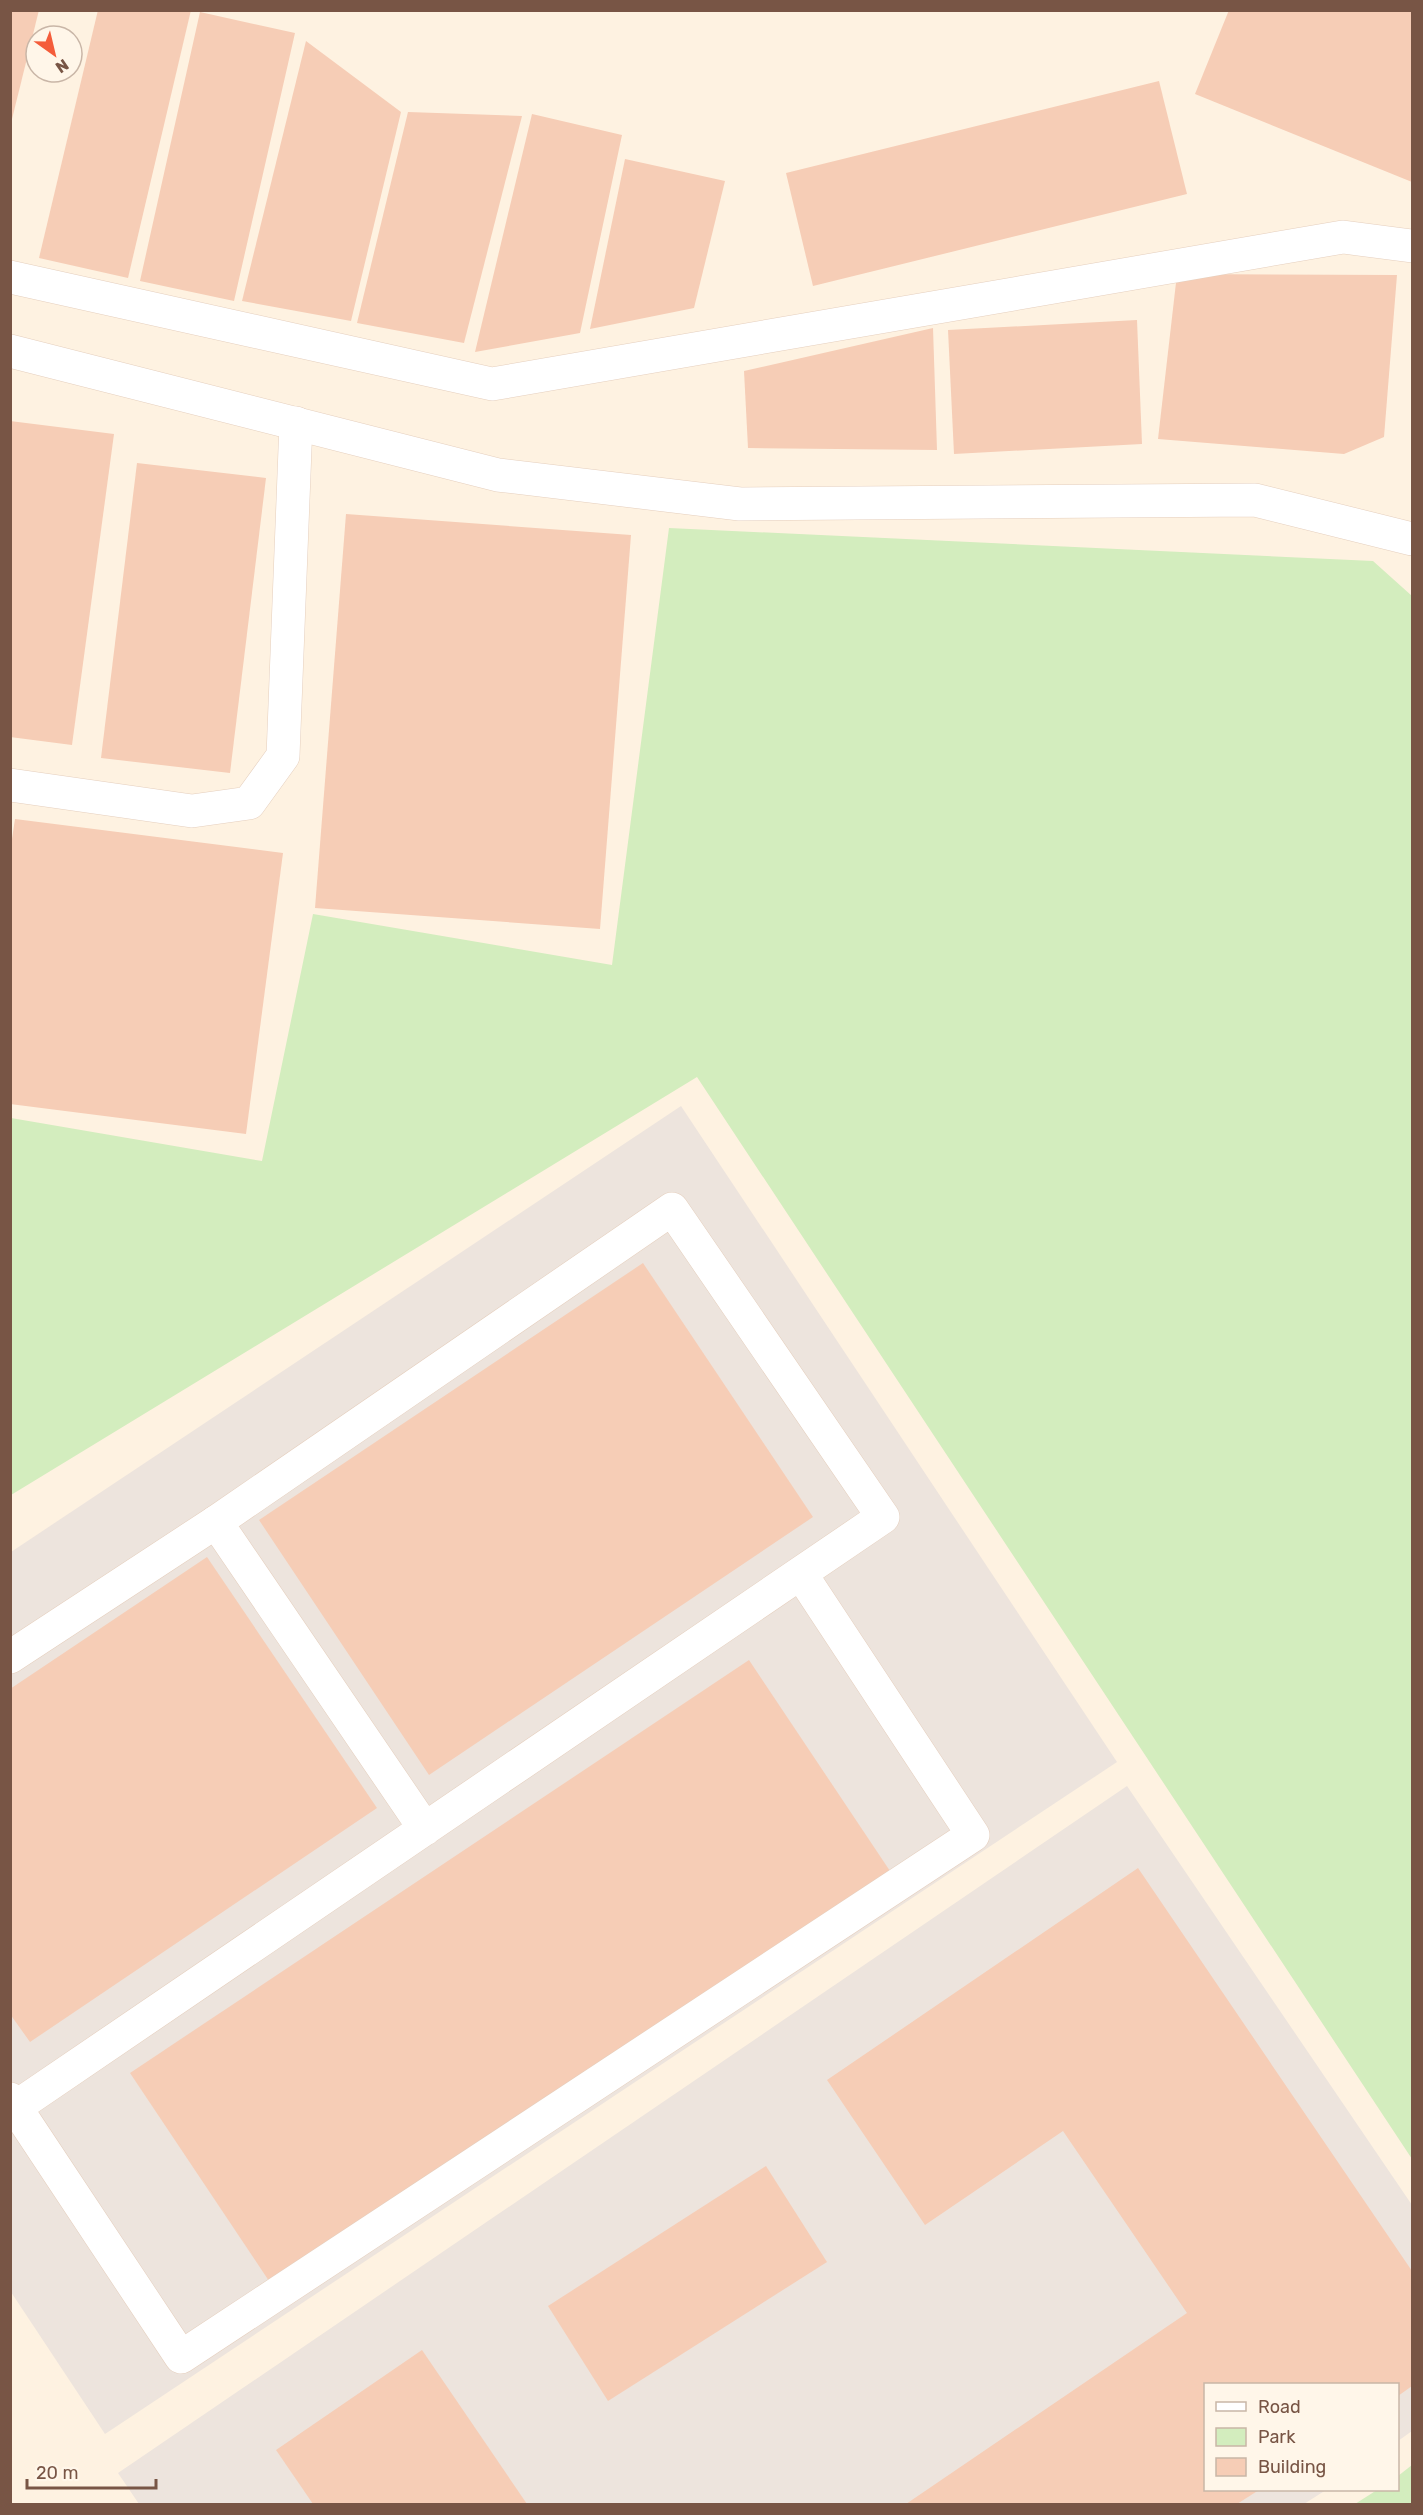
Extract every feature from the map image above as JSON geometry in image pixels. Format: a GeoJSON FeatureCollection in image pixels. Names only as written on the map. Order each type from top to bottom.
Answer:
{"type":"FeatureCollection","features":[{"type":"Feature","properties":{"kind":"street"},"geometry":{"type":"LineString","coordinates":[[10,278],[492,384],[1342,237],[1413,246]]}},
{"type":"Feature","properties":{"kind":"street"},"geometry":{"type":"LineString","coordinates":[[10,351],[498,475],[740,504],[1255,500],[1413,540]]}},
{"type":"Feature","properties":{"kind":"street"},"geometry":{"type":"LineString","coordinates":[[10,785],[192,811],[249,803],[283,756],[296,423]]}},
{"type":"Feature","properties":{"kind":"street"},"geometry":{"type":"LineString","coordinates":[[10,1657],[216,1522],[672,1209],[883,1517],[425,1829],[12,2106],[182,2357],[973,1835],[801,1574]]}},
{"type":"Feature","properties":{"kind":"street"},"geometry":{"type":"LineString","coordinates":[[216,1522],[425,1829]]}},
{"type":"Feature","properties":{"kind":"shaded area"},"geometry":{"type":"Polygon","coordinates":[[[681,1106],[1117,1762],[105,2434],[11,2292],[11,1552],[681,1106]]]}},
{"type":"Feature","properties":{"kind":"shaded area"},"geometry":{"type":"Polygon","coordinates":[[[1127,1786],[1412,2205],[1412,2431],[1399,2440],[1399,2383],[1204,2383],[1204,2491],[1324,2491],[1304,2504],[139,2504],[118,2473],[1127,1786]]]}},
{"type":"Feature","properties":{"kind":"green space"},"geometry":{"type":"Polygon","coordinates":[[[669,528],[1373,561],[1412,596],[1412,2159],[697,1077],[11,1495],[11,1118],[262,1161],[313,914],[612,965],[669,528]]]}},
{"type":"Feature","properties":{"kind":"green space"},"geometry":{"type":"Polygon","coordinates":[[[1412,2465],[1412,2504],[1355,2504],[1375,2491],[1399,2491],[1399,2475],[1412,2465]]]}},
{"type":"Feature","properties":{"kind":"building"},"geometry":{"type":"Polygon","coordinates":[[[10,10],[39,10],[36,24],[24,24],[24,71],[10,123],[10,10]]]}},
{"type":"Feature","properties":{"kind":"building"},"geometry":{"type":"Polygon","coordinates":[[[98,10],[191,10],[128,278],[39,258],[80,84],[84,84],[84,69],[98,10]]]}},
{"type":"Feature","properties":{"kind":"building"},"geometry":{"type":"Polygon","coordinates":[[[1229,10],[1412,10],[1412,182],[1195,94],[1229,10]]]}},
{"type":"Feature","properties":{"kind":"building"},"geometry":{"type":"Polygon","coordinates":[[[200,12],[295,33],[234,301],[140,281],[200,12]]]}},
{"type":"Feature","properties":{"kind":"building"},"geometry":{"type":"Polygon","coordinates":[[[306,41],[401,112],[351,321],[242,301],[306,41]]]}},
{"type":"Feature","properties":{"kind":"building"},"geometry":{"type":"Polygon","coordinates":[[[1159,81],[1187,194],[813,286],[786,173],[1159,81]]]}},
{"type":"Feature","properties":{"kind":"building"},"geometry":{"type":"Polygon","coordinates":[[[408,112],[522,116],[464,343],[357,323],[408,112]]]}},
{"type":"Feature","properties":{"kind":"building"},"geometry":{"type":"Polygon","coordinates":[[[532,114],[622,135],[580,333],[475,352],[532,114]]]}},
{"type":"Feature","properties":{"kind":"building"},"geometry":{"type":"Polygon","coordinates":[[[625,159],[725,181],[694,308],[590,329],[625,159]]]}},
{"type":"Feature","properties":{"kind":"building"},"geometry":{"type":"Polygon","coordinates":[[[1177,274],[1397,275],[1384,437],[1344,454],[1158,439],[1177,274]]]}},
{"type":"Feature","properties":{"kind":"building"},"geometry":{"type":"Polygon","coordinates":[[[1137,320],[1142,444],[954,454],[948,330],[1137,320]]]}},
{"type":"Feature","properties":{"kind":"building"},"geometry":{"type":"Polygon","coordinates":[[[933,328],[937,450],[748,448],[744,371],[933,328]]]}},
{"type":"Feature","properties":{"kind":"building"},"geometry":{"type":"Polygon","coordinates":[[[10,421],[114,434],[72,745],[10,737],[10,421]]]}},
{"type":"Feature","properties":{"kind":"building"},"geometry":{"type":"Polygon","coordinates":[[[137,463],[266,478],[230,773],[101,758],[137,463]]]}},
{"type":"Feature","properties":{"kind":"building"},"geometry":{"type":"Polygon","coordinates":[[[346,514],[631,535],[600,929],[315,908],[346,514]]]}},
{"type":"Feature","properties":{"kind":"building"},"geometry":{"type":"Polygon","coordinates":[[[15,819],[283,853],[246,1134],[10,1104],[10,852],[15,819]]]}},
{"type":"Feature","properties":{"kind":"building"},"geometry":{"type":"Polygon","coordinates":[[[643,1263],[813,1517],[429,1775],[259,1520],[643,1263]]]}},
{"type":"Feature","properties":{"kind":"building"},"geometry":{"type":"Polygon","coordinates":[[[207,1557],[377,1808],[30,2042],[10,2014],[10,1689],[207,1557]]]}},
{"type":"Feature","properties":{"kind":"building"},"geometry":{"type":"Polygon","coordinates":[[[749,1660],[892,1874],[273,2287],[130,2073],[749,1660]]]}},
{"type":"Feature","properties":{"kind":"building"},"geometry":{"type":"Polygon","coordinates":[[[1138,1868],[1412,2271],[1412,2386],[1399,2395],[1399,2383],[1204,2383],[1204,2491],[1257,2491],[1237,2504],[906,2504],[1187,2313],[1063,2131],[925,2225],[827,2080],[1138,1868]]]}},
{"type":"Feature","properties":{"kind":"building"},"geometry":{"type":"Polygon","coordinates":[[[766,2166],[827,2262],[608,2401],[548,2306],[766,2166]]]}},
{"type":"Feature","properties":{"kind":"building"},"geometry":{"type":"Polygon","coordinates":[[[422,2350],[527,2504],[313,2504],[276,2450],[422,2350]]]}}]}
